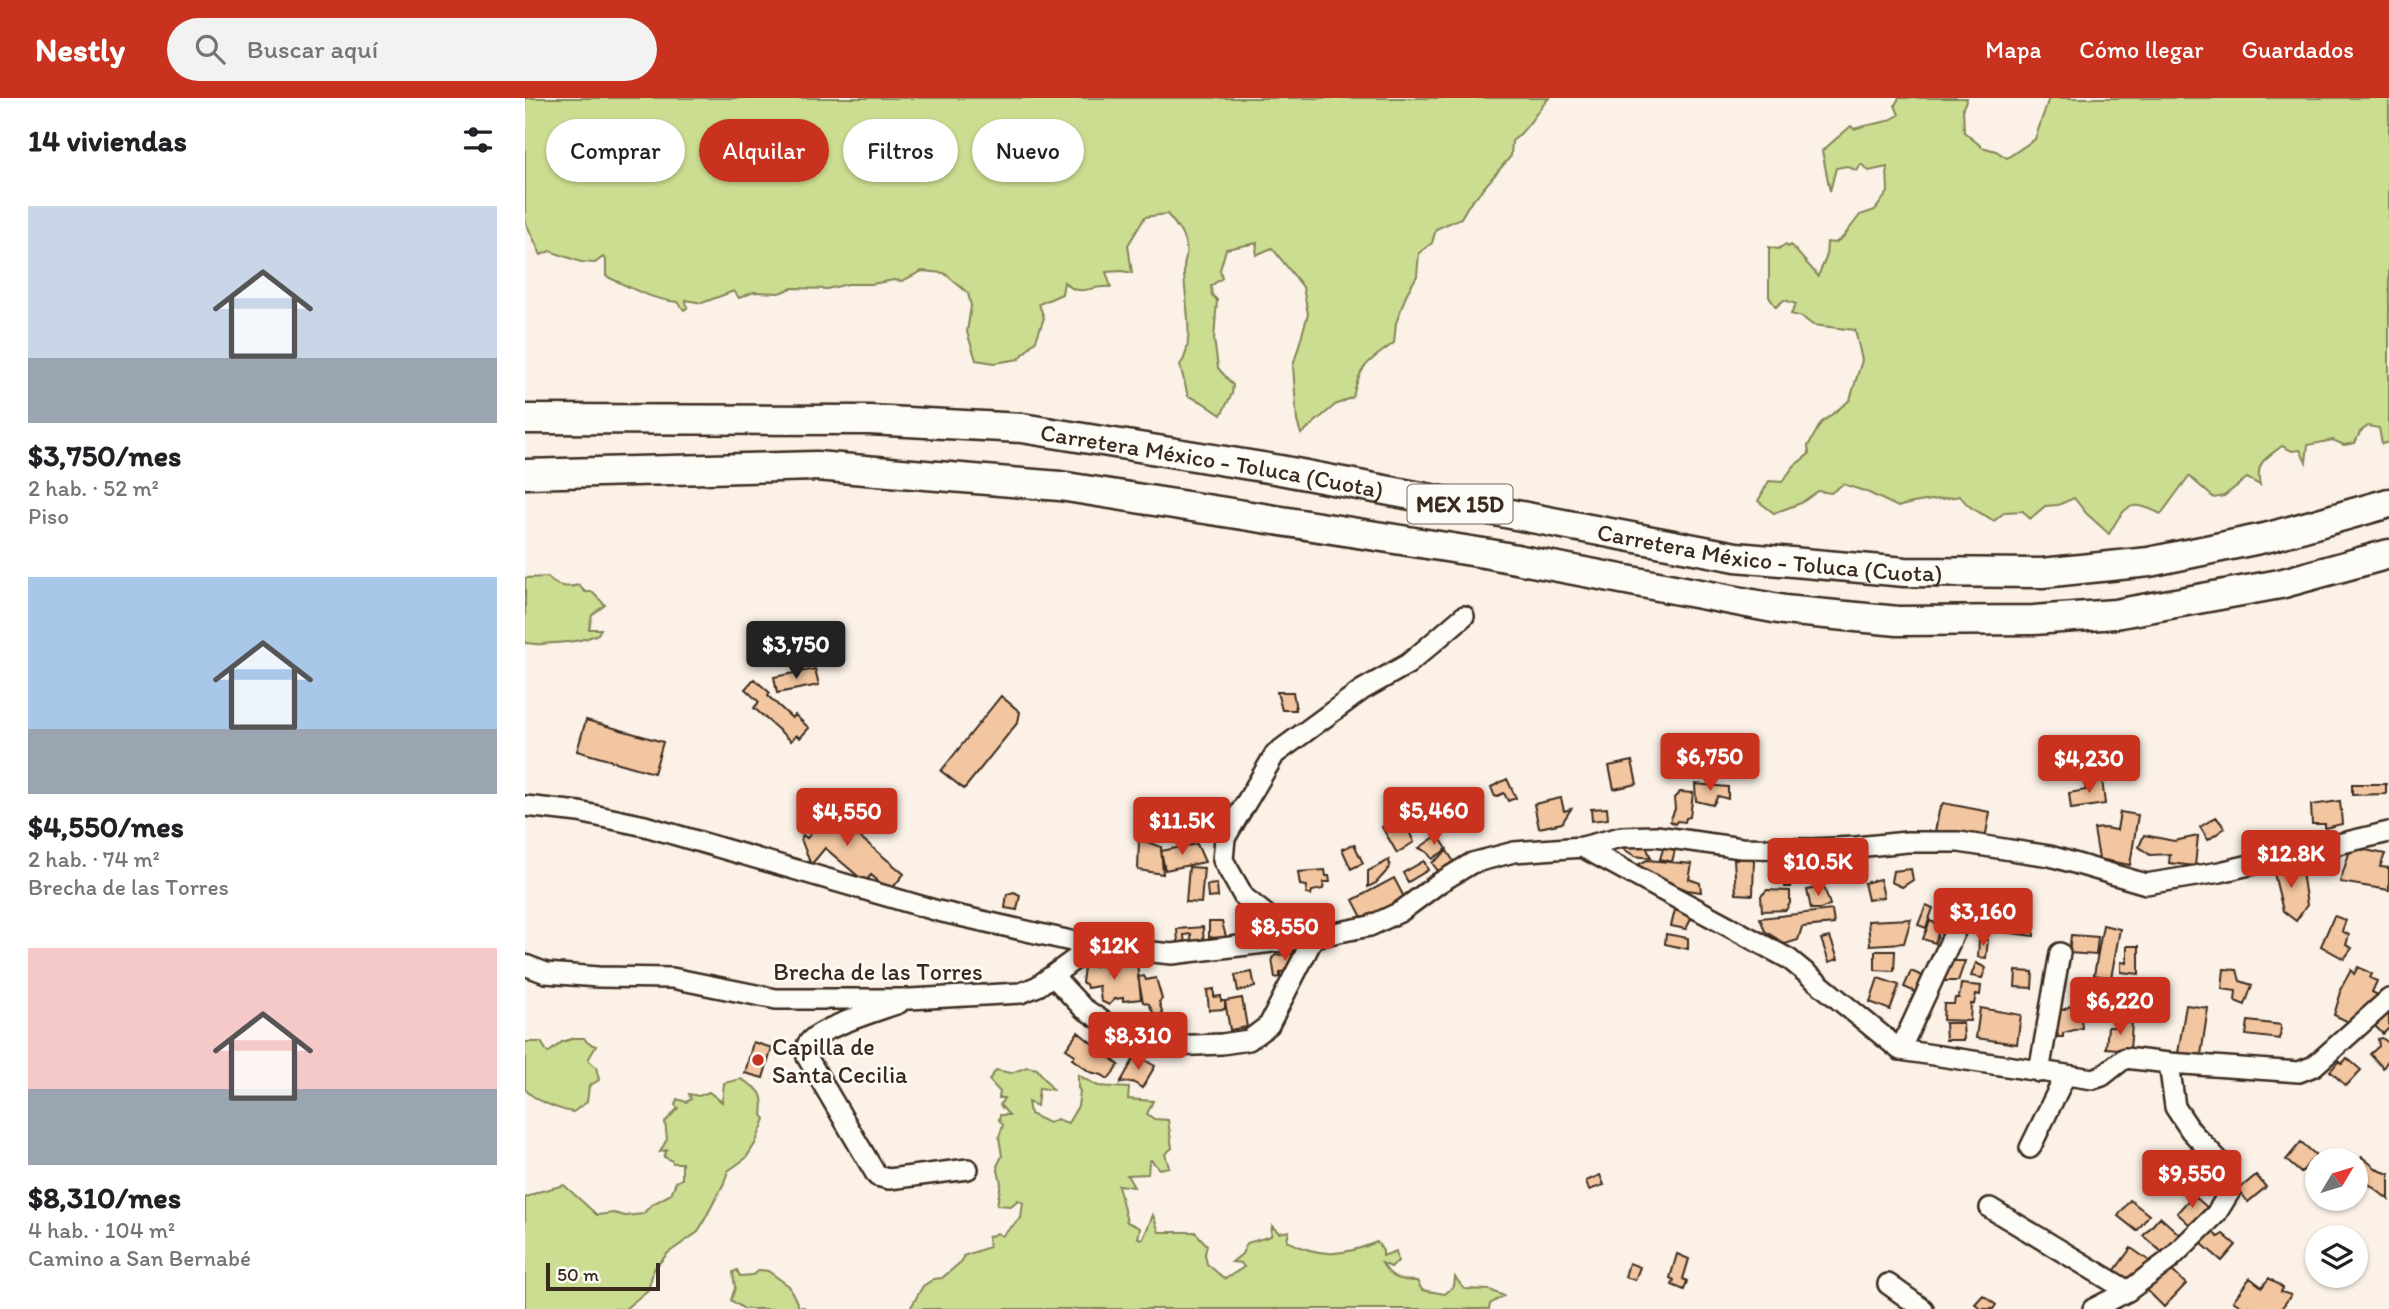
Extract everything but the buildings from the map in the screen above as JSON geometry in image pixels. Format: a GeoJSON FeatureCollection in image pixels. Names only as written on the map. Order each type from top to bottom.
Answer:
{"type":"FeatureCollection","features":[{"type":"Feature","properties":{"kind":"highway","name":"Carretera México - Toluca (Cuota)"},"geometry":{"type":"LineString","coordinates":[[525,419],[869,420],[1022,428],[1280,470],[1736,558],[1905,572],[2042,573],[2148,562],[2269,537],[2389,503]]}},
{"type":"Feature","properties":{"kind":"highway","name":"Carretera México - Toluca (Cuota)"},"geometry":{"type":"LineString","coordinates":[[525,474],[816,466],[1060,486],[1490,554],[1784,610],[1898,621],[2034,620],[2115,614],[2280,584],[2389,554]]}},
{"type":"Feature","properties":{"kind":"street"},"geometry":{"type":"LineString","coordinates":[[1053,976],[1083,1008],[1119,1032],[1170,1046],[1235,1042],[1249,1040],[1258,1034],[1275,1018],[1304,937],[1244,897],[1223,860],[1225,838],[1275,754],[1361,690],[1408,664],[1464,616]]}},
{"type":"Feature","properties":{"kind":"street","name":"Brecha de las Torres"},"geometry":{"type":"LineString","coordinates":[[525,806],[579,811],[645,827],[937,911],[1093,946],[1172,954],[1370,926],[1400,912],[1472,863],[1514,852],[1582,847],[1621,837],[1656,836],[1753,848],[1812,849],[1906,842],[1959,842],[2050,856],[2146,884],[2220,872],[2389,832]]}},
{"type":"Feature","properties":{"kind":"street"},"geometry":{"type":"LineString","coordinates":[[1582,847],[1789,959],[1900,1050],[2093,1079],[2102,1076],[2125,1058],[2299,1072],[2314,1066],[2389,999]]}},
{"type":"Feature","properties":{"kind":"street"},"geometry":{"type":"LineString","coordinates":[[1900,1050],[1964,912]]}},
{"type":"Feature","properties":{"kind":"street","name":"Brecha de las Torres"},"geometry":{"type":"LineString","coordinates":[[525,965],[547,973],[672,978],[776,999],[910,999],[1021,993],[1038,986],[1093,946]]}},
{"type":"Feature","properties":{"kind":"street"},"geometry":{"type":"LineString","coordinates":[[2039,1072],[2060,953]]}},
{"type":"Feature","properties":{"kind":"street"},"geometry":{"type":"LineString","coordinates":[[910,999],[823,1032],[808,1042],[805,1048],[807,1057],[877,1176],[889,1180],[968,1169]]}},
{"type":"Feature","properties":{"kind":"street"},"geometry":{"type":"LineString","coordinates":[[2093,1309],[2128,1291],[2168,1261],[2216,1214],[2229,1193],[2226,1168],[2192,1131],[2175,1107],[2169,1063]]}},
{"type":"Feature","properties":{"kind":"street"},"geometry":{"type":"LineString","coordinates":[[2031,1148],[2066,1076]]}},
{"type":"Feature","properties":{"kind":"street"},"geometry":{"type":"LineString","coordinates":[[1990,1208],[2128,1291]]}},
{"type":"Feature","properties":{"kind":"street"},"geometry":{"type":"LineString","coordinates":[[1888,1284],[1923,1309]]}},
{"type":"Feature","properties":{"kind":"green space"},"geometry":{"type":"Polygon","coordinates":[[[525,98],[1549,98],[1512,141],[1511,156],[1461,218],[1436,229],[1432,243],[1419,253],[1417,276],[1407,293],[1396,323],[1394,343],[1362,370],[1353,397],[1335,405],[1301,434],[1297,421],[1293,366],[1308,314],[1303,287],[1272,248],[1256,255],[1257,243],[1226,249],[1220,270],[1222,278],[1211,286],[1212,295],[1217,300],[1214,339],[1218,368],[1233,385],[1232,394],[1221,415],[1188,396],[1180,365],[1188,344],[1184,279],[1186,250],[1181,233],[1167,214],[1145,217],[1128,245],[1132,273],[1106,272],[1111,287],[1076,290],[1064,282],[1062,294],[1039,304],[1044,318],[1036,340],[1019,359],[995,363],[976,360],[967,332],[971,306],[968,293],[944,273],[922,271],[902,281],[848,284],[827,289],[792,288],[779,293],[754,292],[739,298],[734,291],[702,303],[686,300],[687,308],[684,310],[678,302],[650,296],[606,276],[606,260],[603,257],[595,263],[581,262],[550,251],[541,255],[525,221],[525,98]]]}},
{"type":"Feature","properties":{"kind":"green space"},"geometry":{"type":"Polygon","coordinates":[[[1899,98],[1967,98],[1963,108],[1964,132],[1982,147],[2007,158],[2035,139],[2049,98],[2389,98],[2389,442],[2382,444],[2379,428],[2368,426],[2360,432],[2355,443],[2344,445],[2333,440],[2308,445],[2306,462],[2300,450],[2292,451],[2282,446],[2260,466],[2260,485],[2247,478],[2224,496],[2214,498],[2189,476],[2161,514],[2142,506],[2129,508],[2119,517],[2109,534],[2074,498],[2058,505],[2045,506],[2030,519],[2023,511],[2005,512],[1994,521],[1972,508],[1960,496],[1898,507],[1843,484],[1831,493],[1818,491],[1801,503],[1774,513],[1758,501],[1769,481],[1782,482],[1794,466],[1809,454],[1808,446],[1821,423],[1850,400],[1862,360],[1855,330],[1813,325],[1802,317],[1791,314],[1796,304],[1784,300],[1776,307],[1769,297],[1769,247],[1778,249],[1786,244],[1788,247],[1791,245],[1818,276],[1826,258],[1827,242],[1835,243],[1843,237],[1860,215],[1875,210],[1888,192],[1887,167],[1869,171],[1861,164],[1857,171],[1847,166],[1836,168],[1830,191],[1822,151],[1851,126],[1854,129],[1888,121],[1899,115],[1895,105],[1899,98]]]}},
{"type":"Feature","properties":{"kind":"green space"},"geometry":{"type":"Polygon","coordinates":[[[548,577],[562,586],[579,585],[585,592],[592,592],[605,605],[592,615],[589,629],[601,629],[598,634],[571,642],[525,643],[525,578],[548,577]]]}},
{"type":"Feature","properties":{"kind":"green space"},"geometry":{"type":"Polygon","coordinates":[[[584,1038],[596,1046],[588,1060],[596,1067],[599,1080],[589,1086],[587,1102],[573,1112],[547,1104],[525,1089],[525,1042],[541,1042],[548,1053],[562,1042],[584,1038]]]}},
{"type":"Feature","properties":{"kind":"green space"},"geometry":{"type":"Polygon","coordinates":[[[1027,1067],[1037,1069],[1053,1090],[1039,1088],[1037,1106],[1028,1102],[1030,1114],[1049,1123],[1057,1119],[1068,1123],[1078,1106],[1078,1075],[1098,1086],[1129,1088],[1128,1099],[1153,1101],[1147,1114],[1154,1119],[1168,1120],[1172,1148],[1165,1154],[1169,1167],[1159,1169],[1151,1160],[1148,1174],[1127,1175],[1134,1187],[1118,1185],[1127,1222],[1140,1228],[1138,1238],[1143,1239],[1153,1215],[1159,1232],[1195,1232],[1207,1245],[1207,1264],[1225,1279],[1244,1267],[1241,1263],[1232,1262],[1242,1254],[1247,1243],[1271,1236],[1272,1226],[1279,1233],[1289,1231],[1287,1241],[1321,1252],[1342,1252],[1377,1242],[1383,1256],[1396,1251],[1398,1261],[1391,1267],[1382,1263],[1388,1272],[1401,1279],[1417,1281],[1422,1290],[1445,1294],[1454,1286],[1455,1277],[1464,1289],[1490,1290],[1504,1296],[1490,1304],[1489,1309],[910,1309],[923,1286],[934,1279],[942,1278],[962,1261],[963,1256],[989,1247],[988,1237],[997,1233],[1002,1236],[1021,1218],[1023,1203],[1018,1200],[1011,1206],[997,1205],[1001,1183],[997,1166],[1002,1156],[999,1137],[1003,1125],[999,1120],[1000,1115],[1009,1115],[1000,1105],[1004,1098],[999,1098],[1000,1092],[989,1080],[996,1070],[1011,1073],[1027,1067]]]}},
{"type":"Feature","properties":{"kind":"green space"},"geometry":{"type":"Polygon","coordinates":[[[741,1079],[757,1089],[762,1096],[762,1115],[765,1119],[755,1144],[746,1158],[728,1171],[698,1232],[668,1253],[654,1269],[648,1290],[625,1309],[525,1309],[525,1198],[564,1185],[597,1215],[643,1214],[651,1205],[671,1194],[676,1182],[682,1179],[682,1163],[673,1163],[664,1157],[667,1150],[660,1152],[667,1139],[665,1122],[678,1108],[675,1105],[677,1099],[686,1102],[691,1099],[689,1094],[699,1096],[709,1092],[722,1102],[724,1083],[741,1079]]]}},
{"type":"Feature","properties":{"kind":"green space"},"geometry":{"type":"Polygon","coordinates":[[[737,1270],[740,1276],[752,1275],[760,1270],[768,1271],[789,1286],[799,1307],[805,1309],[744,1309],[731,1300],[735,1288],[733,1272],[737,1270]]]}},
{"type":"Feature","properties":{"kind":"place","name":"Capilla de Santa Cecilia"},"geometry":{"type":"Point","coordinates":[758,1060]}}]}
